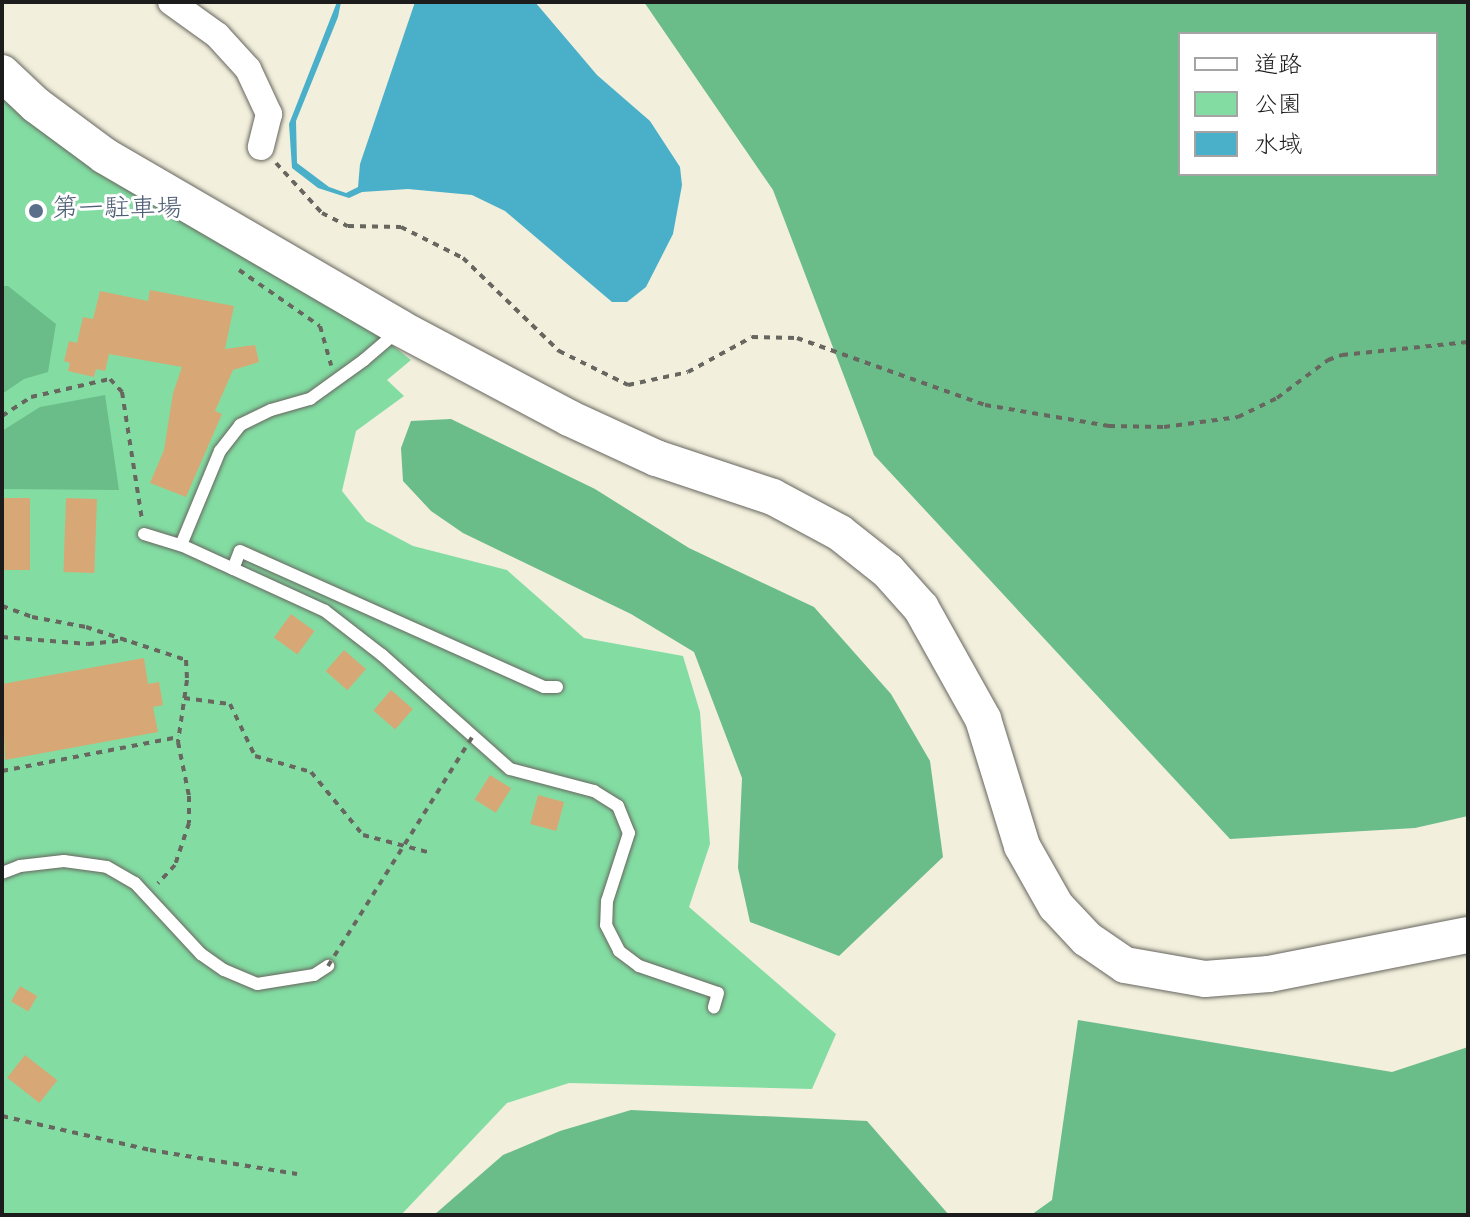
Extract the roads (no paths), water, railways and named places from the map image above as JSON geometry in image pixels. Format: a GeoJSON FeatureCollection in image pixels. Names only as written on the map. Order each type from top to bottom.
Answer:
{"type":"FeatureCollection","features":[{"type":"Feature","properties":{"kind":"street"},"geometry":{"type":"LineString","coordinates":[[171,2],[217,35],[248,69],[269,114],[261,147]]}},
{"type":"Feature","properties":{"kind":"street"},"geometry":{"type":"LineString","coordinates":[[2,73],[36,105],[105,156],[400,328],[569,418],[656,458],[773,497],[840,533],[888,571],[921,608],[983,719],[1022,846],[1056,906],[1087,939],[1125,965],[1205,979],[1269,974],[1468,935]]}},
{"type":"Feature","properties":{"kind":"lane"},"geometry":{"type":"LineString","coordinates":[[181,545],[220,451],[240,425],[271,410],[310,399],[364,360],[400,328]]}},
{"type":"Feature","properties":{"kind":"lane"},"geometry":{"type":"LineString","coordinates":[[144,534],[181,545],[325,611],[474,734],[510,769],[594,791],[618,806],[629,833],[607,901],[606,925],[619,951],[639,966],[718,993],[714,1007]]}},
{"type":"Feature","properties":{"kind":"lane"},"geometry":{"type":"LineString","coordinates":[[233,569],[240,551],[544,687],[557,687]]}},
{"type":"Feature","properties":{"kind":"lane"},"geometry":{"type":"LineString","coordinates":[[2,873],[20,866],[64,861],[107,867],[147,895],[201,954],[224,970],[257,984],[314,975],[328,966]]}},
{"type":"Feature","properties":{"kind":"water"},"geometry":{"type":"Polygon","coordinates":[[[337,2],[341,2],[338,17],[296,121],[297,163],[329,187],[346,193],[358,187],[360,164],[415,2],[535,2],[597,75],[650,121],[680,167],[682,185],[673,234],[646,287],[627,302],[612,302],[505,211],[472,195],[408,189],[362,192],[349,198],[318,188],[292,168],[289,124],[337,2]]]}},
{"type":"Feature","properties":{"kind":"place","name":"第一駐車場"},"geometry":{"type":"Point","coordinates":[36,211]}}]}
